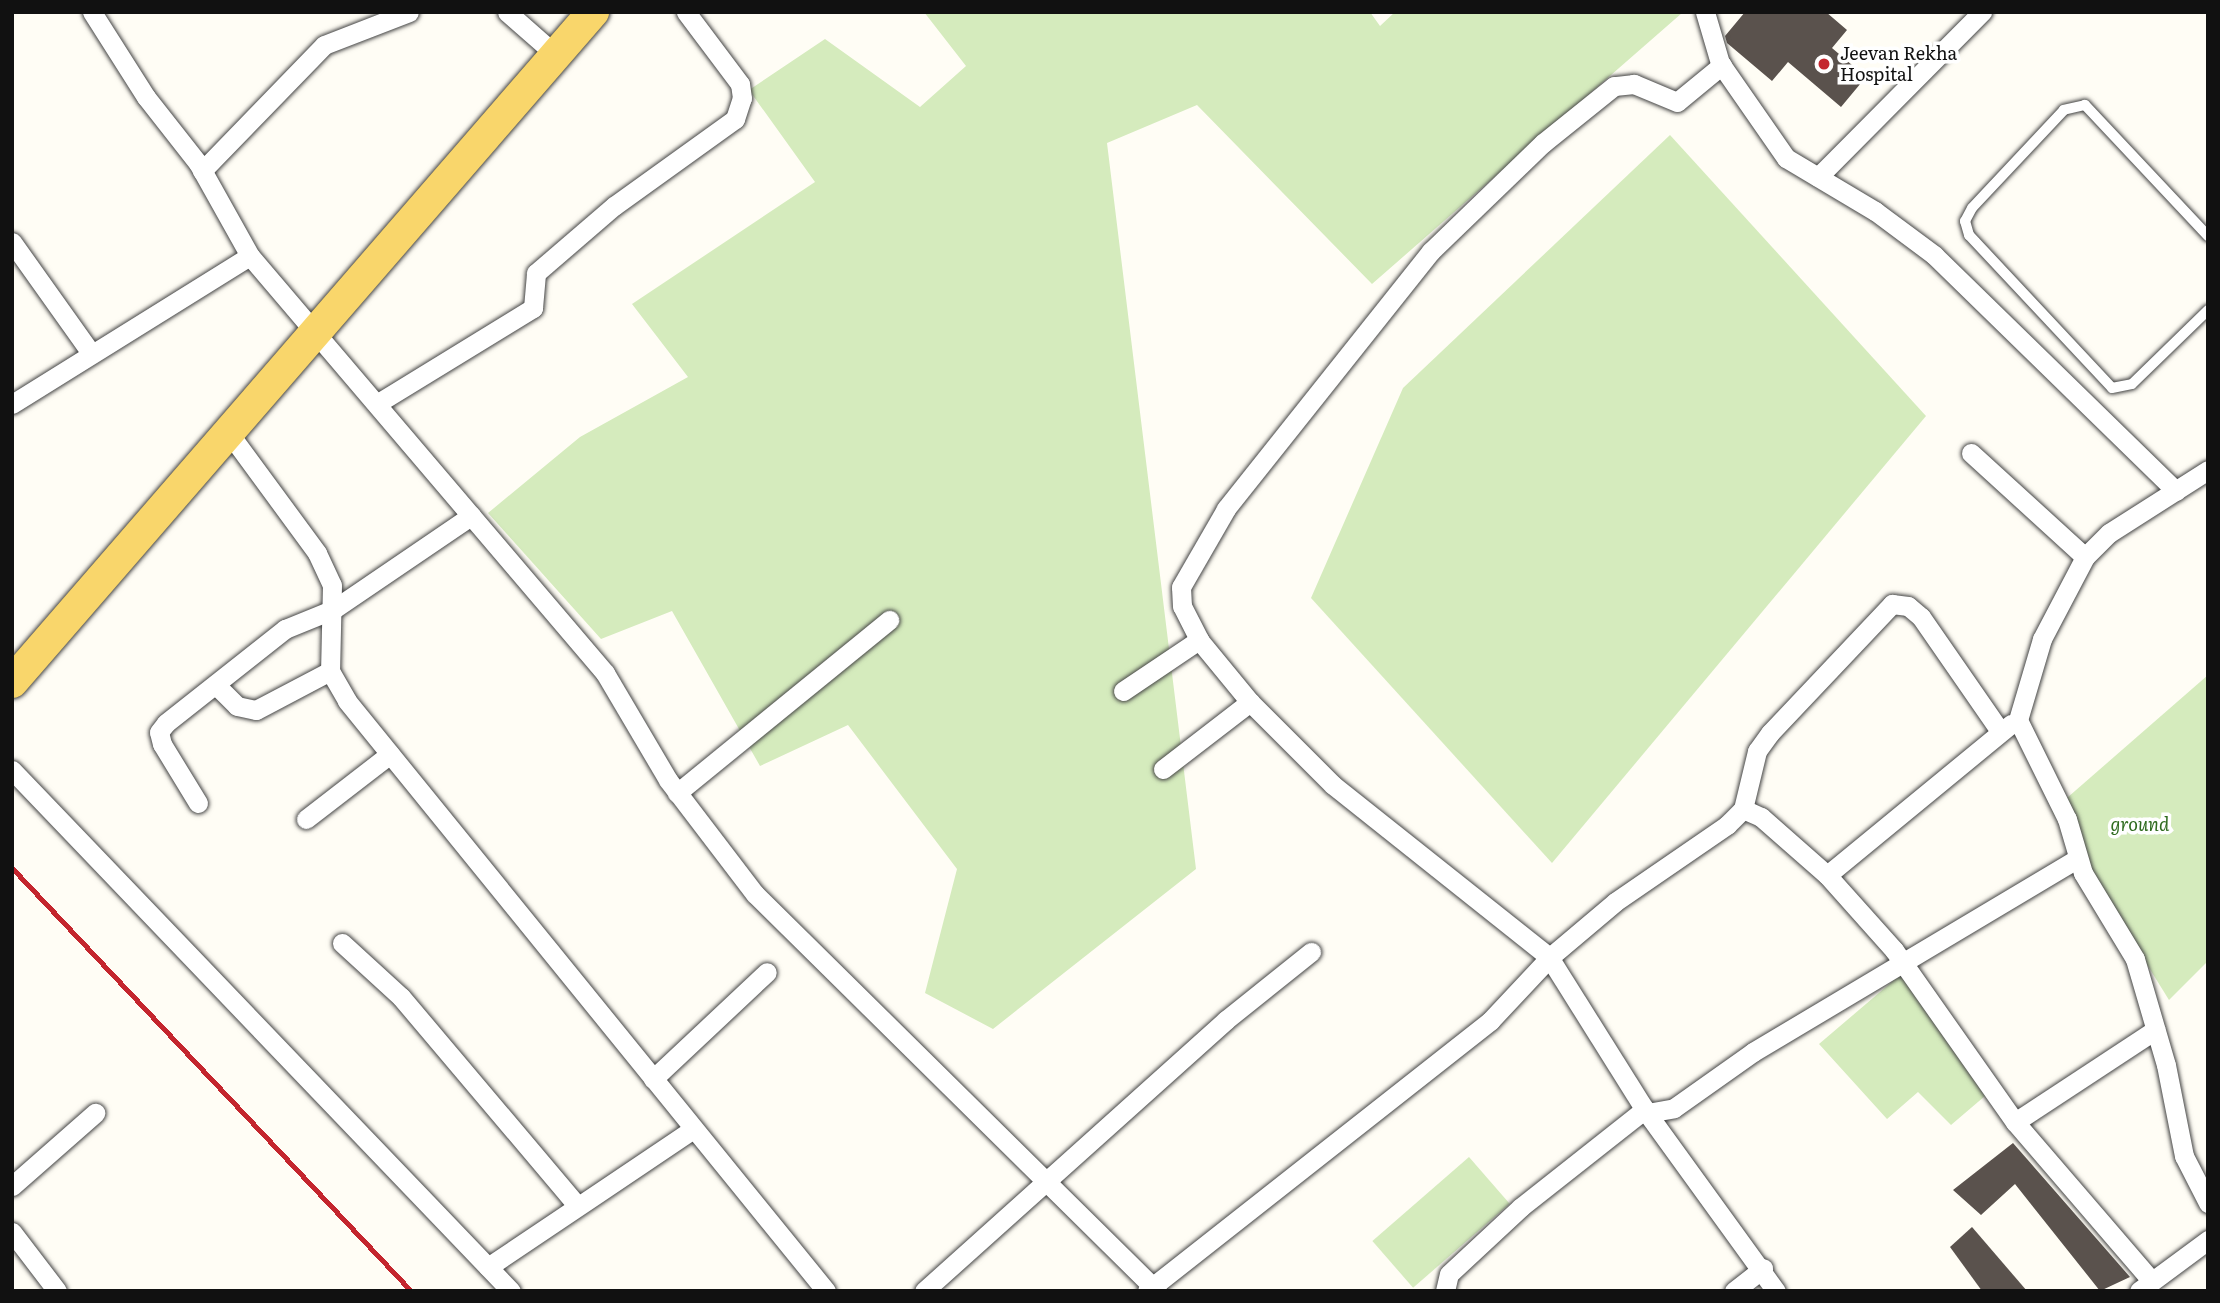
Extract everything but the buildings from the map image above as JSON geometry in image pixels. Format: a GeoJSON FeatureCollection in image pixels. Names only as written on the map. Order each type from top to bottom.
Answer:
{"type":"FeatureCollection","features":[{"type":"Feature","properties":{"kind":"main road"},"geometry":{"type":"LineString","coordinates":[[16,667],[229,433],[593,12]]}},
{"type":"Feature","properties":{"kind":"street"},"geometry":{"type":"LineString","coordinates":[[92,12],[202,171],[250,256],[378,403],[605,673],[677,793],[755,894],[1048,1180],[1152,1289],[1490,1021],[1549,957],[1743,809],[1758,751],[1770,733],[1892,604],[1908,606],[1921,617],[2000,731]]}},
{"type":"Feature","properties":{"kind":"street"},"geometry":{"type":"LineString","coordinates":[[202,171],[324,45],[409,12]]}},
{"type":"Feature","properties":{"kind":"street"},"geometry":{"type":"LineString","coordinates":[[507,12],[556,55]]}},
{"type":"Feature","properties":{"kind":"street"},"geometry":{"type":"LineString","coordinates":[[378,403],[533,308],[536,273],[614,206],[735,119],[740,83],[685,12]]}},
{"type":"Feature","properties":{"kind":"street"},"geometry":{"type":"LineString","coordinates":[[1705,12],[1721,65],[1786,158],[1934,255],[2176,491]]}},
{"type":"Feature","properties":{"kind":"street"},"geometry":{"type":"LineString","coordinates":[[1818,177],[1982,12]]}},
{"type":"Feature","properties":{"kind":"street"},"geometry":{"type":"LineString","coordinates":[[1721,65],[1677,102],[1634,84],[1614,86],[1543,143],[1431,250],[1226,509],[1188,568],[1182,606],[1199,640],[1250,702],[1333,785],[1549,957],[1646,1111],[1763,1268],[1776,1291]]}},
{"type":"Feature","properties":{"kind":"street"},"geometry":{"type":"LineString","coordinates":[[12,242],[91,353]]}},
{"type":"Feature","properties":{"kind":"street"},"geometry":{"type":"LineString","coordinates":[[12,404],[250,256]]}},
{"type":"Feature","properties":{"kind":"street"},"geometry":{"type":"LineString","coordinates":[[229,433],[317,552],[332,585],[334,608],[330,671],[390,754],[826,1291]]}},
{"type":"Feature","properties":{"kind":"street"},"geometry":{"type":"LineString","coordinates":[[1970,453],[2085,557]]}},
{"type":"Feature","properties":{"kind":"street"},"geometry":{"type":"LineString","coordinates":[[1827,875],[2000,731],[2018,720],[2042,639],[2085,557],[2109,533],[2208,470]]}},
{"type":"Feature","properties":{"kind":"street"},"geometry":{"type":"LineString","coordinates":[[198,803],[159,732],[218,687],[285,629],[334,608],[471,516]]}},
{"type":"Feature","properties":{"kind":"street"},"geometry":{"type":"LineString","coordinates":[[677,793],[889,620]]}},
{"type":"Feature","properties":{"kind":"street"},"geometry":{"type":"LineString","coordinates":[[1123,691],[1199,640]]}},
{"type":"Feature","properties":{"kind":"street"},"geometry":{"type":"LineString","coordinates":[[218,687],[237,706],[256,710],[330,671]]}},
{"type":"Feature","properties":{"kind":"street"},"geometry":{"type":"LineString","coordinates":[[1164,769],[1250,702]]}},
{"type":"Feature","properties":{"kind":"street"},"geometry":{"type":"LineString","coordinates":[[2018,720],[2067,819],[2077,859],[2134,959],[2155,1030],[2184,1156],[2208,1203]]}},
{"type":"Feature","properties":{"kind":"street"},"geometry":{"type":"LineString","coordinates":[[306,819],[390,754]]}},
{"type":"Feature","properties":{"kind":"street"},"geometry":{"type":"LineString","coordinates":[[12,770],[511,1291]]}},
{"type":"Feature","properties":{"kind":"street"},"geometry":{"type":"LineString","coordinates":[[1743,809],[1761,817],[1827,875],[1901,960],[2015,1122],[2146,1286],[2208,1240]]}},
{"type":"Feature","properties":{"kind":"street"},"geometry":{"type":"LineString","coordinates":[[1445,1291],[1448,1273],[1521,1207],[1646,1111],[1674,1108],[1753,1052],[1901,960],[2077,859]]}},
{"type":"Feature","properties":{"kind":"street"},"geometry":{"type":"LineString","coordinates":[[342,943],[401,997],[577,1205]]}},
{"type":"Feature","properties":{"kind":"street"},"geometry":{"type":"LineString","coordinates":[[924,1291],[1226,1020],[1311,952]]}},
{"type":"Feature","properties":{"kind":"street"},"geometry":{"type":"LineString","coordinates":[[653,1079],[767,972]]}},
{"type":"Feature","properties":{"kind":"street"},"geometry":{"type":"LineString","coordinates":[[2015,1122],[2155,1030]]}},
{"type":"Feature","properties":{"kind":"street"},"geometry":{"type":"LineString","coordinates":[[12,1186],[95,1113]]}},
{"type":"Feature","properties":{"kind":"street"},"geometry":{"type":"LineString","coordinates":[[488,1266],[577,1205],[593,1201],[693,1129]]}},
{"type":"Feature","properties":{"kind":"street"},"geometry":{"type":"LineString","coordinates":[[12,1233],[57,1291]]}},
{"type":"Feature","properties":{"kind":"street"},"geometry":{"type":"LineString","coordinates":[[1734,1291],[1763,1268]]}},
{"type":"Feature","properties":{"kind":"lane"},"geometry":{"type":"LineString","coordinates":[[2208,236],[2085,105],[2064,110],[1972,208],[1965,221],[1969,235],[2112,388],[2132,384],[2208,310]]}},
{"type":"Feature","properties":{"kind":"green space"},"geometry":{"type":"Polygon","coordinates":[[[924,12],[1370,12],[1380,26],[1395,12],[1682,13],[1372,284],[1197,105],[1107,143],[1196,869],[993,1029],[925,993],[957,869],[848,725],[760,766],[672,611],[601,639],[488,513],[580,437],[688,377],[632,304],[815,182],[749,90],[825,39],[920,107],[966,66],[924,12]]]}},
{"type":"Feature","properties":{"kind":"green space"},"geometry":{"type":"Polygon","coordinates":[[[1670,135],[1926,416],[1552,863],[1311,598],[1403,388],[1670,135]]]}},
{"type":"Feature","properties":{"kind":"green space","name":"ground"},"geometry":{"type":"Polygon","coordinates":[[[2208,675],[2208,961],[2169,1000],[2052,811],[2208,675]]]}},
{"type":"Feature","properties":{"kind":"green space"},"geometry":{"type":"Polygon","coordinates":[[[1900,975],[1985,1096],[1951,1125],[1918,1092],[1887,1119],[1819,1044],[1900,975]]]}},
{"type":"Feature","properties":{"kind":"green space"},"geometry":{"type":"Polygon","coordinates":[[[1469,1157],[1510,1204],[1413,1288],[1372,1241],[1469,1157]]]}},
{"type":"Feature","properties":{"kind":"railway"},"geometry":{"type":"LineString","coordinates":[[12,868],[411,1291]]}},
{"type":"Feature","properties":{"kind":"place","name":"Jeevan Rekha Hospital"},"geometry":{"type":"Point","coordinates":[1824,64]}}]}
